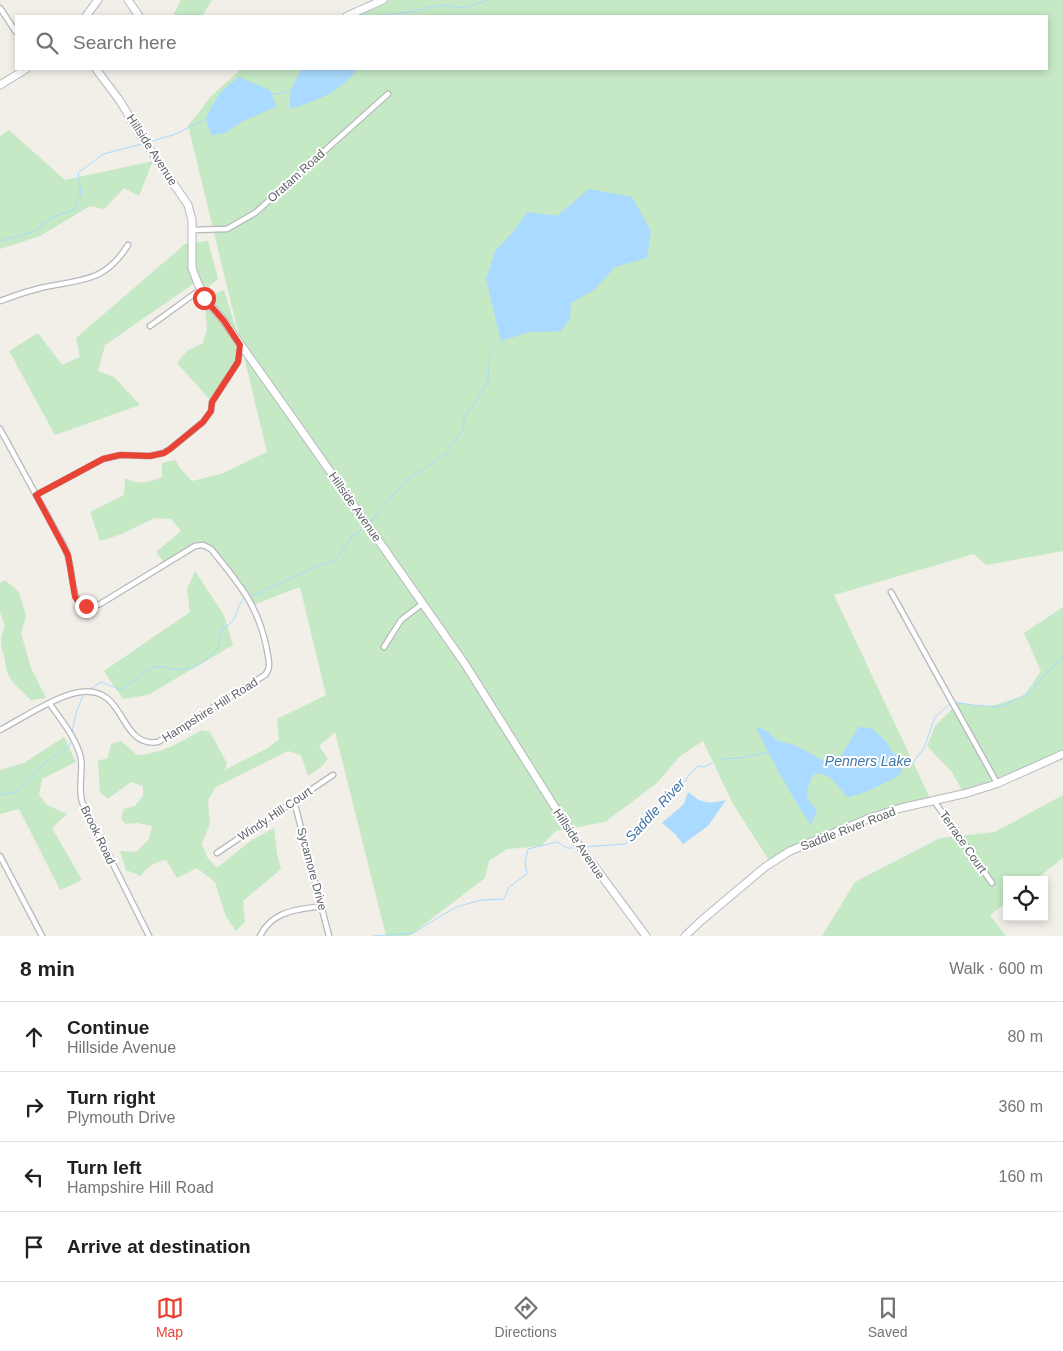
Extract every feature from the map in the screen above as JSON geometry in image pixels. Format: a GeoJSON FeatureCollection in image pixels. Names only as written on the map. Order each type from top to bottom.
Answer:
{"type":"FeatureCollection","features":[{"type":"Feature","properties":{"kind":"street"},"geometry":{"type":"LineString","coordinates":[[87,15],[98,0]]}},
{"type":"Feature","properties":{"kind":"street"},"geometry":{"type":"LineString","coordinates":[[128,0],[138,15]]}},
{"type":"Feature","properties":{"kind":"street"},"geometry":{"type":"LineString","coordinates":[[348,15],[383,0]]}},
{"type":"Feature","properties":{"kind":"street"},"geometry":{"type":"LineString","coordinates":[[0,8],[15,30]]}},
{"type":"Feature","properties":{"kind":"street"},"geometry":{"type":"LineString","coordinates":[[0,85],[24,70]]}},
{"type":"Feature","properties":{"kind":"street","name":"Hillside Avenue"},"geometry":{"type":"LineString","coordinates":[[97,70],[120,101],[147,146],[188,205],[192,220],[192,268],[205,296],[204,298],[224,321],[465,664],[578,844],[646,936]]}},
{"type":"Feature","properties":{"kind":"street","name":"Oratam Road"},"geometry":{"type":"LineString","coordinates":[[192,230],[227,229],[255,213],[388,94]]}},
{"type":"Feature","properties":{"kind":"street"},"geometry":{"type":"LineString","coordinates":[[0,301],[34,290],[77,283],[95,276],[112,265],[128,245]]}},
{"type":"Feature","properties":{"kind":"street"},"geometry":{"type":"LineString","coordinates":[[150,326],[201,290]]}},
{"type":"Feature","properties":{"kind":"street"},"geometry":{"type":"LineString","coordinates":[[36,495],[103,459],[120,455],[150,456],[164,453],[170,449],[203,422],[211,411],[212,402],[238,362],[240,345]]}},
{"type":"Feature","properties":{"kind":"street","name":"Hampshire Hill Road"},"geometry":{"type":"LineString","coordinates":[[0,428],[64,546],[70,566],[73,592],[78,601],[91,606],[100,604],[194,546],[203,545],[211,549],[253,605],[264,632],[270,665],[265,675],[158,742],[142,741],[134,736],[118,709],[102,694],[92,691],[74,693],[0,730]]}},
{"type":"Feature","properties":{"kind":"street"},"geometry":{"type":"LineString","coordinates":[[891,592],[997,783]]}},
{"type":"Feature","properties":{"kind":"street"},"geometry":{"type":"LineString","coordinates":[[384,647],[401,620],[422,604]]}},
{"type":"Feature","properties":{"kind":"street","name":"Brook Road"},"geometry":{"type":"LineString","coordinates":[[50,704],[79,752],[82,765],[80,793],[82,802],[149,936]]}},
{"type":"Feature","properties":{"kind":"street","name":"Saddle River Road"},"geometry":{"type":"LineString","coordinates":[[685,936],[764,867],[790,851],[870,818],[997,783],[1063,754]]}},
{"type":"Feature","properties":{"kind":"street","name":"Windy Hill Court"},"geometry":{"type":"LineString","coordinates":[[217,853],[333,775]]}},
{"type":"Feature","properties":{"kind":"street","name":"Sycamore Drive"},"geometry":{"type":"LineString","coordinates":[[294,801],[329,936]]}},
{"type":"Feature","properties":{"kind":"street","name":"Terrace Court"},"geometry":{"type":"LineString","coordinates":[[934,801],[992,883]]}},
{"type":"Feature","properties":{"kind":"street"},"geometry":{"type":"LineString","coordinates":[[0,856],[42,936]]}},
{"type":"Feature","properties":{"kind":"street"},"geometry":{"type":"LineString","coordinates":[[260,936],[268,924],[278,915],[290,911],[322,906]]}},
{"type":"Feature","properties":{"kind":"green space"},"geometry":{"type":"Polygon","coordinates":[[[181,0],[212,0],[203,15],[174,15],[181,0]]]}},
{"type":"Feature","properties":{"kind":"green space"},"geometry":{"type":"Polygon","coordinates":[[[373,0],[1063,0],[1063,551],[986,565],[974,554],[834,595],[930,798],[887,809],[819,835],[770,862],[733,804],[703,741],[679,757],[656,784],[605,822],[556,831],[541,846],[507,849],[489,861],[485,878],[409,936],[386,936],[335,732],[319,746],[328,759],[321,767],[308,776],[301,755],[288,751],[216,787],[208,800],[210,824],[202,843],[207,857],[217,868],[249,842],[274,828],[281,869],[243,901],[245,922],[236,931],[226,917],[215,882],[197,868],[177,878],[166,860],[152,865],[141,876],[126,870],[120,851],[136,852],[149,839],[152,826],[137,823],[126,824],[121,819],[124,809],[135,806],[143,796],[143,786],[131,782],[108,799],[100,792],[98,760],[107,759],[111,744],[121,741],[137,755],[146,754],[171,747],[202,730],[210,732],[227,763],[225,770],[268,748],[279,739],[277,719],[326,695],[300,587],[253,605],[211,549],[203,545],[195,546],[165,564],[156,552],[181,531],[171,519],[155,518],[119,535],[100,541],[90,512],[124,495],[125,478],[134,482],[144,482],[162,477],[162,463],[175,460],[192,481],[221,474],[267,452],[188,125],[210,97],[240,70],[1048,70],[1048,15],[341,15],[373,0]]]}},
{"type":"Feature","properties":{"kind":"green space"},"geometry":{"type":"Polygon","coordinates":[[[9,130],[65,180],[153,161],[139,196],[124,188],[104,209],[90,206],[40,236],[0,249],[0,136],[9,130]]]}},
{"type":"Feature","properties":{"kind":"green space"},"geometry":{"type":"Polygon","coordinates":[[[208,241],[218,279],[207,288],[196,282],[105,345],[98,371],[114,377],[140,405],[55,435],[9,351],[38,333],[62,365],[80,357],[76,338],[185,244],[208,241]]]}},
{"type":"Feature","properties":{"kind":"green space"},"geometry":{"type":"Polygon","coordinates":[[[224,290],[241,345],[238,362],[212,402],[177,363],[187,351],[203,343],[207,328],[204,298],[224,290]]]}},
{"type":"Feature","properties":{"kind":"green space"},"geometry":{"type":"Polygon","coordinates":[[[195,571],[224,615],[233,645],[148,695],[123,699],[104,671],[190,612],[187,589],[195,571]]]}},
{"type":"Feature","properties":{"kind":"green space"},"geometry":{"type":"Polygon","coordinates":[[[5,580],[19,592],[26,616],[21,633],[31,668],[46,698],[31,700],[14,684],[7,672],[1,644],[5,625],[0,612],[0,583],[5,580]]]}},
{"type":"Feature","properties":{"kind":"green space"},"geometry":{"type":"Polygon","coordinates":[[[1063,607],[1063,757],[964,794],[952,772],[927,746],[935,726],[958,703],[988,707],[1024,696],[1041,671],[1024,633],[1063,607]]]}},
{"type":"Feature","properties":{"kind":"green space"},"geometry":{"type":"Polygon","coordinates":[[[64,737],[76,762],[42,779],[39,795],[47,805],[67,814],[52,828],[82,880],[60,890],[19,809],[0,814],[0,770],[24,763],[64,737]]]}},
{"type":"Feature","properties":{"kind":"green space"},"geometry":{"type":"Polygon","coordinates":[[[1063,795],[1063,858],[1040,876],[1003,876],[1003,905],[990,915],[1006,936],[822,936],[855,882],[940,838],[995,832],[1063,795]]]}},
{"type":"Feature","properties":{"kind":"water"},"geometry":{"type":"Polygon","coordinates":[[[301,70],[356,70],[343,84],[327,95],[290,109],[290,98],[296,78],[301,70]]]}},
{"type":"Feature","properties":{"kind":"water"},"geometry":{"type":"Polygon","coordinates":[[[239,77],[270,90],[276,107],[243,121],[225,133],[211,135],[206,119],[209,112],[219,95],[239,77]]]}},
{"type":"Feature","properties":{"kind":"water"},"geometry":{"type":"Polygon","coordinates":[[[589,189],[632,197],[651,231],[647,258],[615,267],[594,290],[571,303],[570,319],[561,331],[529,332],[501,341],[486,279],[495,251],[513,232],[527,212],[557,216],[589,189]]]}},
{"type":"Feature","properties":{"kind":"water","name":"Penners Lake"},"geometry":{"type":"Polygon","coordinates":[[[759,727],[776,740],[797,746],[827,763],[837,762],[859,727],[871,728],[887,742],[891,751],[902,759],[902,770],[896,777],[883,784],[847,797],[828,776],[824,774],[813,775],[807,794],[809,801],[817,810],[811,825],[775,765],[756,728],[759,727]]]}},
{"type":"Feature","properties":{"kind":"water"},"geometry":{"type":"Polygon","coordinates":[[[688,792],[701,801],[714,802],[726,800],[708,826],[683,844],[662,823],[684,804],[688,792]]]}},
{"type":"Feature","properties":{"kind":"waterway"},"geometry":{"type":"LineString","coordinates":[[385,15],[441,5],[465,8],[488,0]]}},
{"type":"Feature","properties":{"kind":"waterway"},"geometry":{"type":"LineString","coordinates":[[271,95],[292,91]]}},
{"type":"Feature","properties":{"kind":"waterway"},"geometry":{"type":"LineString","coordinates":[[148,142],[173,135],[207,119]]}},
{"type":"Feature","properties":{"kind":"waterway"},"geometry":{"type":"LineString","coordinates":[[0,241],[33,232],[53,217],[75,209],[81,194],[78,173],[103,154],[142,144]]}},
{"type":"Feature","properties":{"kind":"waterway"},"geometry":{"type":"LineString","coordinates":[[371,522],[405,481],[446,454],[463,429],[464,419],[488,382],[490,353],[501,341]]}},
{"type":"Feature","properties":{"kind":"waterway"},"geometry":{"type":"LineString","coordinates":[[252,596],[324,563],[332,563],[352,536],[365,528]]}},
{"type":"Feature","properties":{"kind":"waterway"},"geometry":{"type":"LineString","coordinates":[[92,688],[101,682],[121,690],[156,667],[161,666],[178,670],[198,665],[218,647],[221,629],[231,623],[243,599]]}},
{"type":"Feature","properties":{"kind":"waterway","name":"Saddle River"},"geometry":{"type":"LineString","coordinates":[[954,702],[1000,707],[1031,692],[1046,673],[1063,658]]}},
{"type":"Feature","properties":{"kind":"waterway"},"geometry":{"type":"LineString","coordinates":[[72,732],[76,713],[83,695]]}},
{"type":"Feature","properties":{"kind":"waterway","name":"Saddle River"},"geometry":{"type":"LineString","coordinates":[[903,763],[911,765],[924,748],[935,717],[951,703]]}},
{"type":"Feature","properties":{"kind":"waterway"},"geometry":{"type":"LineString","coordinates":[[0,795],[15,792],[28,782],[44,764],[69,746],[72,741]]}},
{"type":"Feature","properties":{"kind":"waterway","name":"Saddle River"},"geometry":{"type":"LineString","coordinates":[[722,759],[741,758],[769,752]]}},
{"type":"Feature","properties":{"kind":"waterway","name":"Saddle River"},"geometry":{"type":"LineString","coordinates":[[583,847],[625,844],[686,780],[691,772],[699,766],[704,767],[712,763]]}},
{"type":"Feature","properties":{"kind":"waterway","name":"Saddle River"},"geometry":{"type":"LineString","coordinates":[[373,936],[413,933],[456,907],[481,900],[504,899],[509,887],[527,874],[525,863],[528,849],[557,842],[567,848],[577,848]]}},
{"type":"Feature","properties":{"kind":"route"},"geometry":{"type":"LineString","coordinates":[[86,606],[75,597],[68,555],[36,495],[103,459],[120,455],[150,456],[164,453],[203,422],[211,411],[212,402],[238,362],[240,345],[224,321],[204,298]]}}]}
